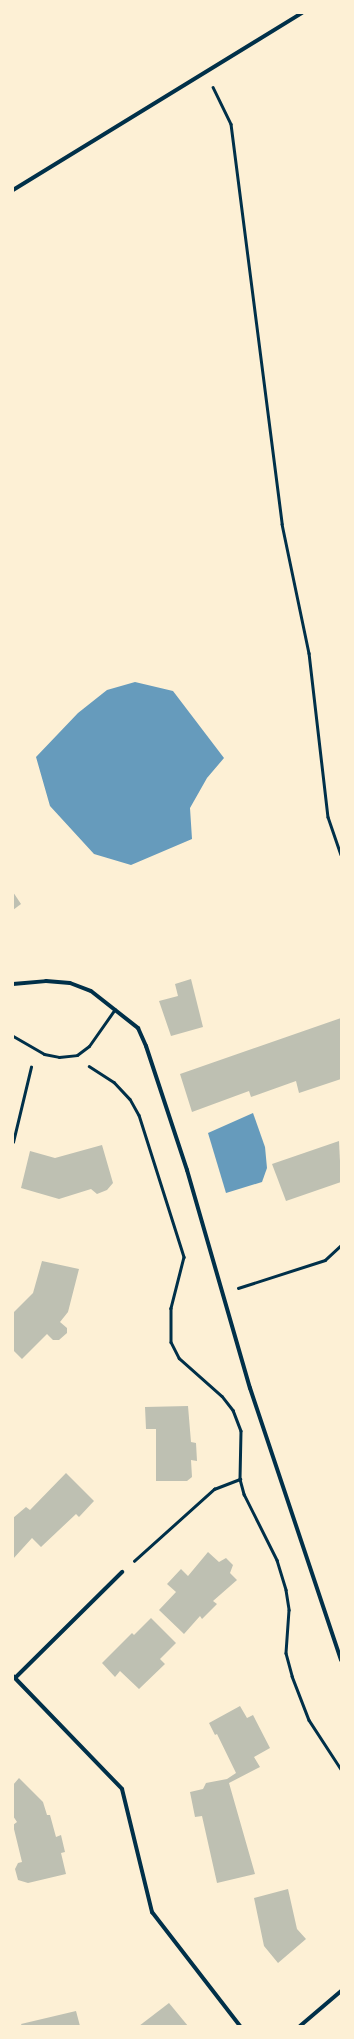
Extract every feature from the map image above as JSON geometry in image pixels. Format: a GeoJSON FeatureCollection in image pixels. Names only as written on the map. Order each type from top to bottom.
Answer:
{"type":"FeatureCollection","features":[{"type":"Feature","properties":{"kind":"street"},"geometry":{"type":"LineString","coordinates":[[13,190],[302,13]]}},
{"type":"Feature","properties":{"kind":"street"},"geometry":{"type":"LineString","coordinates":[[13,984],[46,981],[70,983],[90,992],[115,1008],[138,1028],[146,1046],[186,1170],[250,1388],[341,1660]]}},
{"type":"Feature","properties":{"kind":"street"},"geometry":{"type":"LineString","coordinates":[[122,1572],[14,1677],[122,1789],[152,1912],[240,2026]]}},
{"type":"Feature","properties":{"kind":"street"},"geometry":{"type":"LineString","coordinates":[[300,2026],[341,1991]]}},
{"type":"Feature","properties":{"kind":"lane"},"geometry":{"type":"LineString","coordinates":[[13,1036],[36,1049],[59,1057],[77,1055],[89,1046],[115,1008]]}},
{"type":"Feature","properties":{"kind":"path"},"geometry":{"type":"LineString","coordinates":[[206,72],[231,124],[282,524],[309,653],[328,817],[341,854]]}},
{"type":"Feature","properties":{"kind":"path"},"geometry":{"type":"LineString","coordinates":[[13,1142],[36,1049]]}},
{"type":"Feature","properties":{"kind":"path"},"geometry":{"type":"LineString","coordinates":[[77,1055],[114,1082],[130,1099],[139,1115],[184,1258],[171,1308],[171,1342],[179,1358],[222,1396],[233,1410],[241,1431],[240,1479],[260,1529],[278,1560],[286,1590],[289,1610],[286,1653],[292,1676],[309,1720],[341,1769]]}},
{"type":"Feature","properties":{"kind":"path"},"geometry":{"type":"LineString","coordinates":[[222,1293],[325,1260],[341,1245]]}},
{"type":"Feature","properties":{"kind":"path"},"geometry":{"type":"LineString","coordinates":[[122,1572],[175,1521],[214,1489],[240,1479]]}},
{"type":"Feature","properties":{"kind":"water"},"geometry":{"type":"Polygon","coordinates":[[[135,682],[173,691],[224,758],[207,778],[190,808],[192,839],[131,865],[94,854],[50,806],[36,757],[78,713],[107,690],[135,682]]]}},
{"type":"Feature","properties":{"kind":"water"},"geometry":{"type":"Polygon","coordinates":[[[253,1113],[265,1147],[267,1168],[262,1182],[226,1193],[208,1133],[253,1113]]]}},
{"type":"Feature","properties":{"kind":"building"},"geometry":{"type":"Polygon","coordinates":[[[13,892],[21,904],[13,910],[13,892]]]}},
{"type":"Feature","properties":{"kind":"building"},"geometry":{"type":"Polygon","coordinates":[[[191,979],[203,1027],[171,1036],[159,1001],[178,996],[175,984],[191,979]]]}},
{"type":"Feature","properties":{"kind":"building"},"geometry":{"type":"Polygon","coordinates":[[[341,1018],[341,1079],[299,1093],[296,1081],[251,1097],[249,1091],[192,1112],[180,1074],[341,1018]]]}},
{"type":"Feature","properties":{"kind":"building"},"geometry":{"type":"Polygon","coordinates":[[[339,1141],[341,1182],[286,1201],[272,1164],[339,1141]]]}},
{"type":"Feature","properties":{"kind":"building"},"geometry":{"type":"Polygon","coordinates":[[[102,1145],[113,1183],[107,1190],[97,1194],[91,1189],[59,1199],[21,1188],[30,1151],[55,1158],[102,1145]]]}},
{"type":"Feature","properties":{"kind":"building"},"geometry":{"type":"Polygon","coordinates":[[[42,1261],[79,1269],[68,1312],[60,1322],[67,1328],[67,1333],[59,1340],[53,1340],[47,1334],[22,1359],[13,1350],[13,1313],[33,1293],[42,1261]]]}},
{"type":"Feature","properties":{"kind":"building"},"geometry":{"type":"Polygon","coordinates":[[[188,1406],[191,1442],[196,1443],[197,1461],[191,1460],[192,1477],[187,1481],[156,1481],[156,1429],[146,1429],[145,1407],[188,1406]]]}},
{"type":"Feature","properties":{"kind":"building"},"geometry":{"type":"Polygon","coordinates":[[[66,1473],[94,1501],[79,1517],[76,1514],[41,1547],[32,1538],[13,1559],[13,1518],[26,1507],[30,1510],[66,1473]]]}},
{"type":"Feature","properties":{"kind":"building"},"geometry":{"type":"Polygon","coordinates":[[[208,1552],[219,1562],[226,1558],[233,1565],[230,1573],[237,1580],[213,1601],[217,1604],[202,1619],[200,1616],[184,1634],[159,1610],[176,1592],[167,1584],[181,1569],[188,1576],[208,1552]]]}},
{"type":"Feature","properties":{"kind":"building"},"geometry":{"type":"Polygon","coordinates":[[[151,1618],[176,1643],[160,1659],[165,1664],[139,1689],[120,1671],[115,1677],[102,1663],[132,1633],[134,1635],[151,1618]]]}},
{"type":"Feature","properties":{"kind":"building"},"geometry":{"type":"Polygon","coordinates":[[[240,1706],[247,1718],[253,1715],[270,1748],[254,1757],[260,1767],[229,1783],[255,1874],[217,1883],[202,1816],[195,1817],[190,1792],[203,1789],[206,1783],[227,1779],[236,1773],[217,1734],[215,1735],[209,1723],[240,1706]]]}},
{"type":"Feature","properties":{"kind":"building"},"geometry":{"type":"Polygon","coordinates":[[[19,1778],[43,1802],[47,1815],[50,1815],[56,1837],[61,1835],[65,1852],[61,1853],[66,1874],[28,1883],[18,1880],[15,1869],[18,1863],[22,1862],[13,1825],[17,1822],[13,1816],[13,1785],[19,1778]]]}},
{"type":"Feature","properties":{"kind":"building"},"geometry":{"type":"Polygon","coordinates":[[[288,1889],[297,1929],[306,1939],[278,1963],[264,1946],[254,1898],[288,1889]]]}},
{"type":"Feature","properties":{"kind":"building"},"geometry":{"type":"Polygon","coordinates":[[[169,2003],[188,2026],[139,2026],[169,2003]]]}},
{"type":"Feature","properties":{"kind":"building"},"geometry":{"type":"Polygon","coordinates":[[[76,2011],[80,2026],[22,2026],[21,2024],[76,2011]]]}}]}
